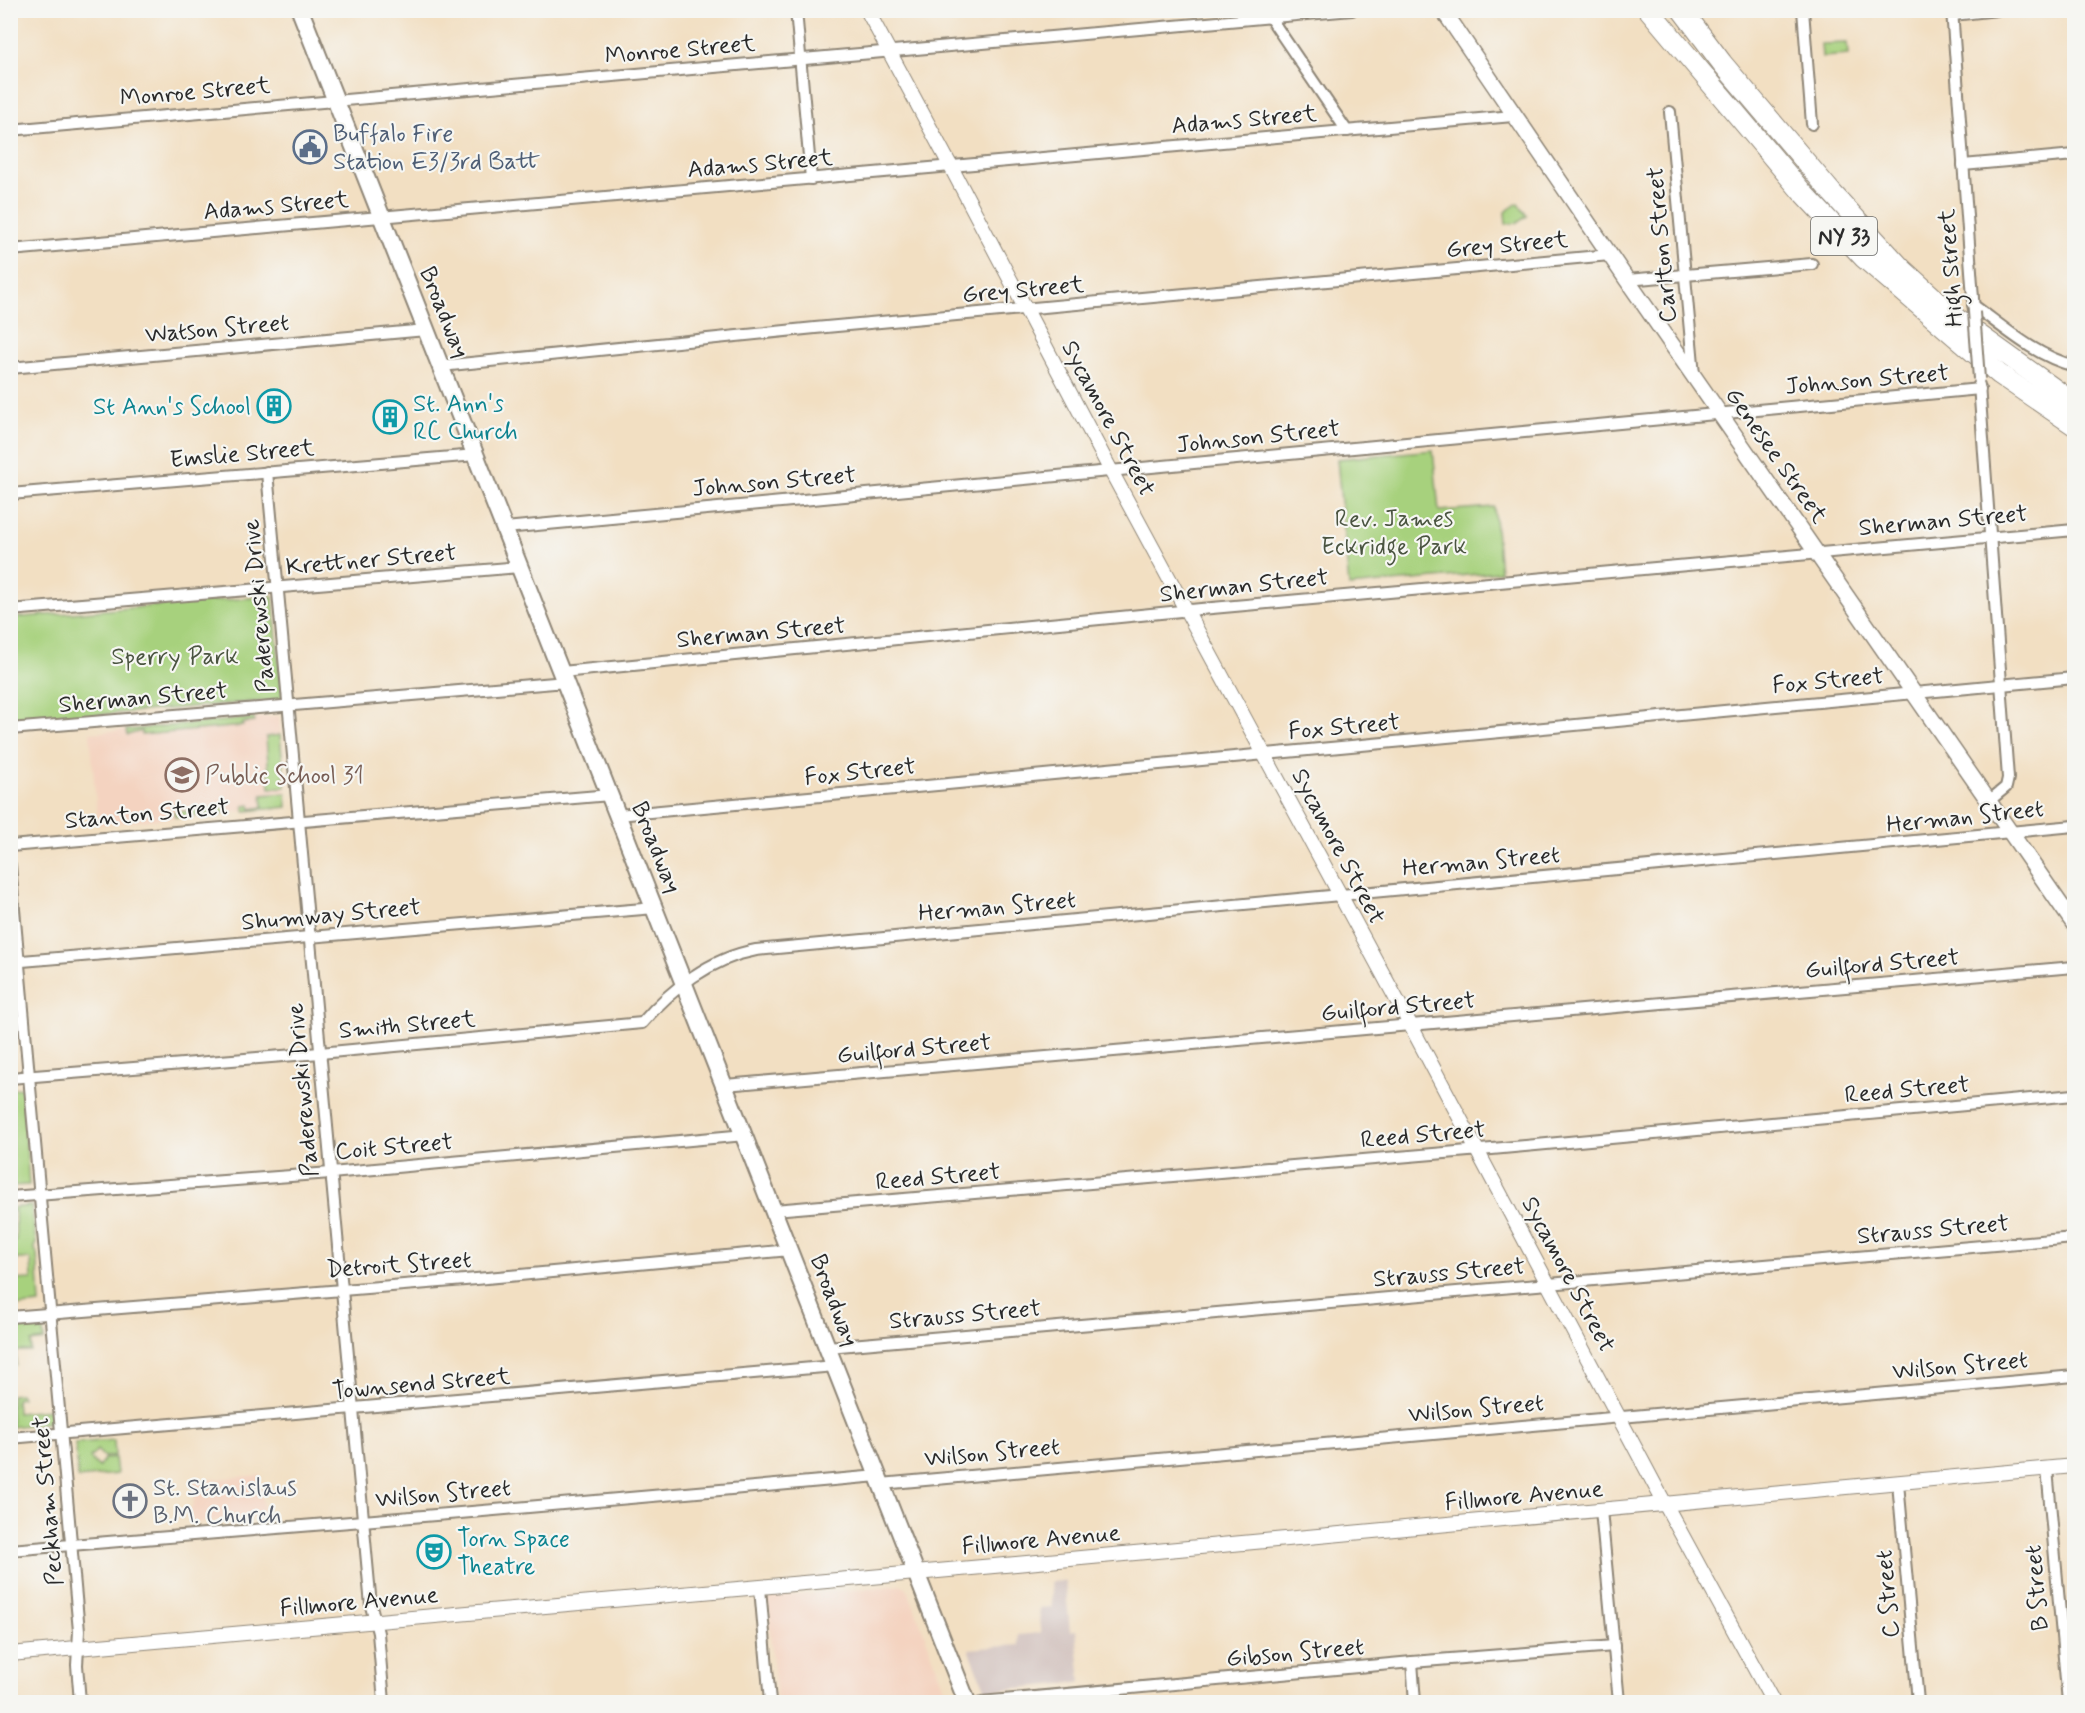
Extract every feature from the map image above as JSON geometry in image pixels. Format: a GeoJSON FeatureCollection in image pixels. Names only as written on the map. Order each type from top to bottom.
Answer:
{"type":"FeatureCollection","features":[{"type":"Feature","properties":{"kind":"highway","name":"NY 33"},"geometry":{"type":"LineString","coordinates":[[1649,10],[1802,192],[1864,258],[1999,374],[2074,425]]}},
{"type":"Feature","properties":{"kind":"highway","name":"NY 33"},"geometry":{"type":"LineString","coordinates":[[1682,10],[1722,63],[1832,193],[1902,269],[1956,319],[2074,403]]}},
{"type":"Feature","properties":{"kind":"highway"},"geometry":{"type":"LineString","coordinates":[[1690,10],[1722,63]]}},
{"type":"Feature","properties":{"kind":"main road","name":"Broadway"},"geometry":{"type":"LineString","coordinates":[[300,10],[967,1702]]}},
{"type":"Feature","properties":{"kind":"main road","name":"Genesee Street"},"geometry":{"type":"LineString","coordinates":[[1443,10],[1513,116],[2074,924]]}},
{"type":"Feature","properties":{"kind":"street"},"geometry":{"type":"LineString","coordinates":[[796,10],[811,179]]}},
{"type":"Feature","properties":{"kind":"street","name":"Sycamore Street"},"geometry":{"type":"LineString","coordinates":[[867,10],[1111,471],[1773,1702]]}},
{"type":"Feature","properties":{"kind":"street","name":"Monroe Street"},"geometry":{"type":"LineString","coordinates":[[10,130],[889,52],[1268,14],[1352,10]]}},
{"type":"Feature","properties":{"kind":"street"},"geometry":{"type":"LineString","coordinates":[[1803,10],[1812,124]]}},
{"type":"Feature","properties":{"kind":"street"},"geometry":{"type":"LineString","coordinates":[[1953,13],[1997,10]]}},
{"type":"Feature","properties":{"kind":"street","name":"High Street"},"geometry":{"type":"LineString","coordinates":[[1953,13],[2008,783],[1989,801]]}},
{"type":"Feature","properties":{"kind":"street"},"geometry":{"type":"LineString","coordinates":[[1268,14],[1347,131]]}},
{"type":"Feature","properties":{"kind":"street","name":"Carlton Street"},"geometry":{"type":"LineString","coordinates":[[1670,112],[1694,375]]}},
{"type":"Feature","properties":{"kind":"street","name":"Adams Street"},"geometry":{"type":"LineString","coordinates":[[10,250],[1513,116]]}},
{"type":"Feature","properties":{"kind":"street"},"geometry":{"type":"LineString","coordinates":[[1963,165],[2074,155]]}},
{"type":"Feature","properties":{"kind":"street","name":"Grey Street"},"geometry":{"type":"LineString","coordinates":[[441,366],[815,328],[1610,255]]}},
{"type":"Feature","properties":{"kind":"street"},"geometry":{"type":"LineString","coordinates":[[1627,280],[1812,264]]}},
{"type":"Feature","properties":{"kind":"street"},"geometry":{"type":"LineString","coordinates":[[1974,308],[2032,349],[2074,366]]}},
{"type":"Feature","properties":{"kind":"street","name":"Watson Street"},"geometry":{"type":"LineString","coordinates":[[10,368],[426,330]]}},
{"type":"Feature","properties":{"kind":"street","name":"Johnson Street"},"geometry":{"type":"LineString","coordinates":[[505,528],[1720,414],[1979,384]]}},
{"type":"Feature","properties":{"kind":"street","name":"Emslie Street"},"geometry":{"type":"LineString","coordinates":[[10,494],[476,455]]}},
{"type":"Feature","properties":{"kind":"street","name":"Paderewski Drive"},"geometry":{"type":"LineString","coordinates":[[267,472],[371,1606],[375,1622],[384,1702]]}},
{"type":"Feature","properties":{"kind":"street","name":"Sherman Street"},"geometry":{"type":"LineString","coordinates":[[10,729],[288,705],[1187,611],[2074,530]]}},
{"type":"Feature","properties":{"kind":"street","name":"Krettner Street"},"geometry":{"type":"LineString","coordinates":[[10,610],[520,567]]}},
{"type":"Feature","properties":{"kind":"street","name":"Fox Street"},"geometry":{"type":"LineString","coordinates":[[618,815],[2074,678]]}},
{"type":"Feature","properties":{"kind":"street","name":"Stanton Street"},"geometry":{"type":"LineString","coordinates":[[10,846],[610,795]]}},
{"type":"Feature","properties":{"kind":"street","name":"Herman Street"},"geometry":{"type":"LineString","coordinates":[[685,983],[729,958],[756,950],[2074,826]]}},
{"type":"Feature","properties":{"kind":"street","name":"Peckham Street"},"geometry":{"type":"LineString","coordinates":[[10,865],[15,962],[30,1076],[63,1434],[79,1648],[77,1665],[80,1702]]}},
{"type":"Feature","properties":{"kind":"street","name":"Shumway Street"},"geometry":{"type":"LineString","coordinates":[[15,962],[655,908]]}},
{"type":"Feature","properties":{"kind":"street","name":"Guilford Street"},"geometry":{"type":"LineString","coordinates":[[725,1085],[2074,967]]}},
{"type":"Feature","properties":{"kind":"street","name":"Smith Street"},"geometry":{"type":"LineString","coordinates":[[10,1078],[320,1053],[642,1023],[667,996],[685,983]]}},
{"type":"Feature","properties":{"kind":"street","name":"Reed Street"},"geometry":{"type":"LineString","coordinates":[[774,1210],[1477,1150],[2074,1095]]}},
{"type":"Feature","properties":{"kind":"street","name":"Coit Street"},"geometry":{"type":"LineString","coordinates":[[10,1197],[331,1173],[744,1135]]}},
{"type":"Feature","properties":{"kind":"street","name":"Strauss Street"},"geometry":{"type":"LineString","coordinates":[[828,1347],[2074,1238]]}},
{"type":"Feature","properties":{"kind":"street","name":"Detroit Street"},"geometry":{"type":"LineString","coordinates":[[10,1317],[465,1280],[790,1250]]}},
{"type":"Feature","properties":{"kind":"street","name":"Townsend Street"},"geometry":{"type":"LineString","coordinates":[[10,1438],[353,1410],[835,1366]]}},
{"type":"Feature","properties":{"kind":"street","name":"Wilson Street"},"geometry":{"type":"LineString","coordinates":[[10,1550],[880,1480],[2074,1376]]}},
{"type":"Feature","properties":{"kind":"street","name":"Fillmore Avenue"},"geometry":{"type":"LineString","coordinates":[[10,1654],[760,1588],[2074,1466]]}},
{"type":"Feature","properties":{"kind":"street","name":"B Street"},"geometry":{"type":"LineString","coordinates":[[2046,1469],[2068,1702]]}},
{"type":"Feature","properties":{"kind":"street","name":"C Street"},"geometry":{"type":"LineString","coordinates":[[1898,1483],[1918,1702]]}},
{"type":"Feature","properties":{"kind":"street"},"geometry":{"type":"LineString","coordinates":[[1601,1510],[1619,1702]]}},
{"type":"Feature","properties":{"kind":"street"},"geometry":{"type":"LineString","coordinates":[[760,1588],[770,1702]]}},
{"type":"Feature","properties":{"kind":"street","name":"Gibson Street"},"geometry":{"type":"LineString","coordinates":[[981,1702],[1412,1662],[1614,1646]]}},
{"type":"Feature","properties":{"kind":"street"},"geometry":{"type":"LineString","coordinates":[[1412,1662],[1415,1702]]}},
{"type":"Feature","properties":{"kind":"shaded area"},"geometry":{"type":"Polygon","coordinates":[[[279,716],[287,807],[98,825],[90,733],[279,716]]]}},
{"type":"Feature","properties":{"kind":"shaded area"},"geometry":{"type":"Polygon","coordinates":[[[260,1475],[264,1516],[192,1523],[191,1506],[194,1505],[192,1481],[260,1475]]]}},
{"type":"Feature","properties":{"kind":"shaded area"},"geometry":{"type":"Polygon","coordinates":[[[1065,1581],[1070,1631],[1076,1630],[1081,1682],[986,1691],[969,1649],[1019,1645],[1018,1635],[1041,1633],[1039,1608],[1052,1607],[1050,1582],[1065,1581]]]}},
{"type":"Feature","properties":{"kind":"shaded area"},"geometry":{"type":"Polygon","coordinates":[[[902,1585],[907,1588],[950,1702],[777,1702],[767,1602],[769,1598],[902,1585]]]}},
{"type":"Feature","properties":{"kind":"green space"},"geometry":{"type":"Polygon","coordinates":[[[1847,43],[1848,55],[1822,57],[1821,44],[1847,43]]]}},
{"type":"Feature","properties":{"kind":"green space"},"geometry":{"type":"Polygon","coordinates":[[[1518,203],[1527,216],[1517,223],[1506,224],[1505,212],[1518,203]]]}},
{"type":"Feature","properties":{"kind":"green space","name":"Rev. James Eckridge Park"},"geometry":{"type":"Polygon","coordinates":[[[1433,450],[1439,511],[1494,507],[1500,572],[1349,586],[1337,459],[1433,450]]]}},
{"type":"Feature","properties":{"kind":"green space","name":"Sperry Park"},"geometry":{"type":"Polygon","coordinates":[[[273,596],[282,694],[277,700],[11,722],[11,618],[273,596]]]}},
{"type":"Feature","properties":{"kind":"green space"},"geometry":{"type":"Polygon","coordinates":[[[254,718],[255,722],[243,723],[243,726],[142,735],[142,731],[127,735],[126,730],[254,718]]]}},
{"type":"Feature","properties":{"kind":"green space"},"geometry":{"type":"Polygon","coordinates":[[[280,735],[285,787],[270,788],[266,737],[280,735]]]}},
{"type":"Feature","properties":{"kind":"green space"},"geometry":{"type":"Polygon","coordinates":[[[286,793],[287,807],[245,811],[244,806],[250,805],[251,809],[263,807],[262,795],[286,793]]]}},
{"type":"Feature","properties":{"kind":"green space"},"geometry":{"type":"Polygon","coordinates":[[[224,808],[224,813],[175,817],[174,812],[224,808]]]}},
{"type":"Feature","properties":{"kind":"green space"},"geometry":{"type":"Polygon","coordinates":[[[22,1088],[29,1185],[11,1186],[11,1089],[22,1088]]]}},
{"type":"Feature","properties":{"kind":"green space"},"geometry":{"type":"Polygon","coordinates":[[[31,1206],[40,1304],[11,1307],[11,1280],[32,1279],[31,1259],[11,1259],[11,1242],[16,1241],[15,1211],[11,1211],[11,1208],[31,1206]]]}},
{"type":"Feature","properties":{"kind":"green space"},"geometry":{"type":"Polygon","coordinates":[[[42,1325],[44,1340],[31,1342],[31,1351],[16,1351],[16,1365],[11,1365],[11,1328],[42,1325]]]}},
{"type":"Feature","properties":{"kind":"green space"},"geometry":{"type":"Polygon","coordinates":[[[20,1394],[22,1398],[16,1399],[17,1413],[50,1410],[52,1422],[11,1427],[11,1395],[20,1394]]]}},
{"type":"Feature","properties":{"kind":"green space"},"geometry":{"type":"Polygon","coordinates":[[[114,1440],[115,1456],[104,1457],[97,1450],[90,1458],[99,1467],[104,1459],[115,1458],[117,1474],[78,1478],[75,1443],[114,1440]]]}},
{"type":"Feature","properties":{"kind":"place","name":"Buffalo Fire Station E3/3rd Batt"},"geometry":{"type":"Point","coordinates":[310,147]}},
{"type":"Feature","properties":{"kind":"place","name":"St Ann's School"},"geometry":{"type":"Point","coordinates":[274,406]}},
{"type":"Feature","properties":{"kind":"place","name":"St. Ann's RC Church"},"geometry":{"type":"Point","coordinates":[390,417]}},
{"type":"Feature","properties":{"kind":"place","name":"Public School 31"},"geometry":{"type":"Point","coordinates":[182,775]}},
{"type":"Feature","properties":{"kind":"place","name":"St. Stanislaus B.M. Church"},"geometry":{"type":"Point","coordinates":[130,1501]}},
{"type":"Feature","properties":{"kind":"place","name":"Torn Space Theatre"},"geometry":{"type":"Point","coordinates":[434,1552]}}]}
